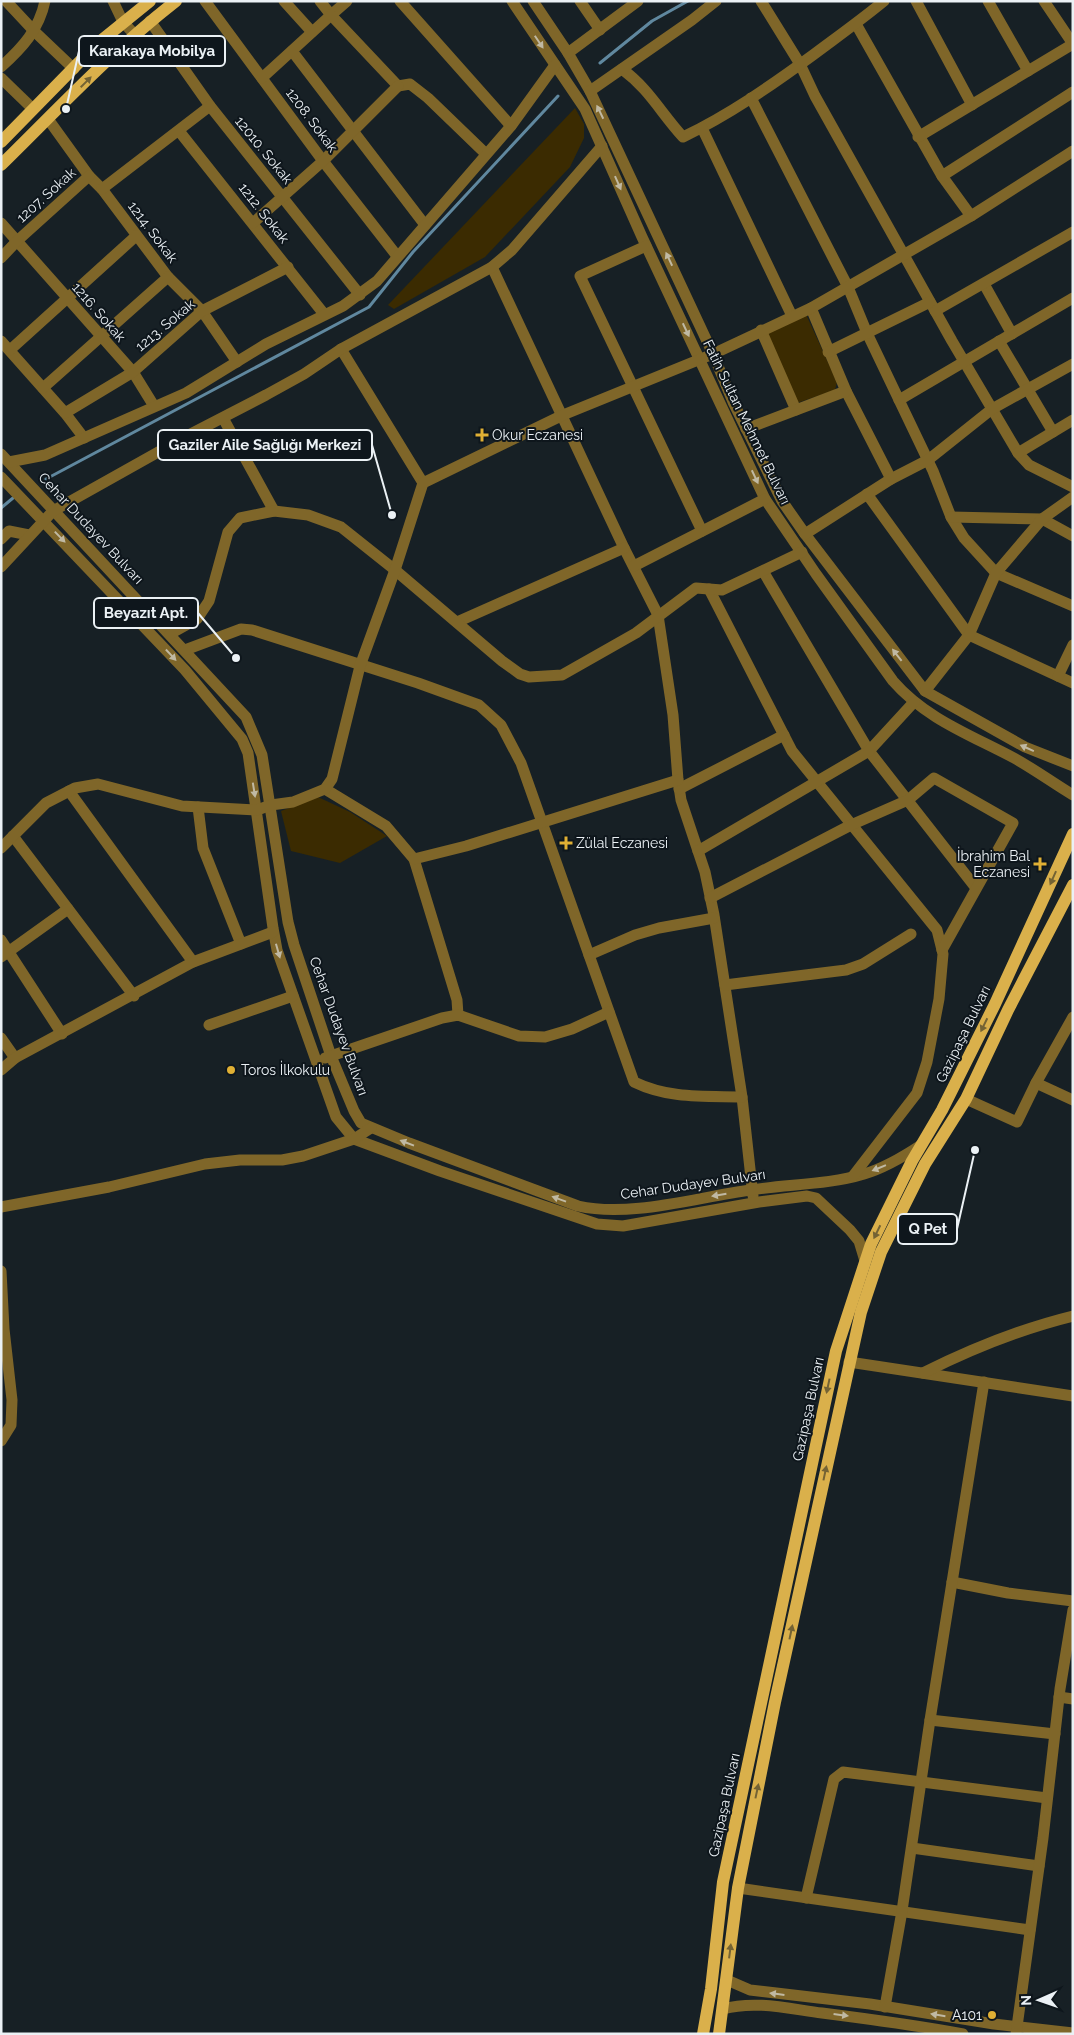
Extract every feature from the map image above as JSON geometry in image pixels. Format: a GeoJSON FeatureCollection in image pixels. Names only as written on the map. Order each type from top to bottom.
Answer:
{"type":"FeatureCollection","features":[{"type":"Feature","properties":{"kind":"main road"},"geometry":{"type":"LineString","coordinates":[[1,142],[97,44],[150,1]]}},
{"type":"Feature","properties":{"kind":"main road"},"geometry":{"type":"LineString","coordinates":[[1,165],[134,35],[176,1]]}},
{"type":"Feature","properties":{"kind":"main road","name":"Gazipaşa Bulvarı"},"geometry":{"type":"LineString","coordinates":[[703,2034],[711,1989],[723,1882],[836,1351],[871,1244],[921,1145],[942,1110],[995,1004],[1073,834]]}},
{"type":"Feature","properties":{"kind":"main road"},"geometry":{"type":"LineString","coordinates":[[719,2034],[738,1888],[775,1702],[861,1312],[881,1252],[925,1164],[966,1099],[1008,1010],[1073,885]]}},
{"type":"Feature","properties":{"kind":"street"},"geometry":{"type":"LineString","coordinates":[[6,1],[34,32],[74,69]]}},
{"type":"Feature","properties":{"kind":"street"},"geometry":{"type":"LineString","coordinates":[[1,67],[21,49],[34,32],[42,15],[45,1]]}},
{"type":"Feature","properties":{"kind":"street"},"geometry":{"type":"LineString","coordinates":[[113,1],[123,22],[134,35]]}},
{"type":"Feature","properties":{"kind":"street","name":"1208. Sokak"},"geometry":{"type":"LineString","coordinates":[[205,1],[323,161],[398,256]]}},
{"type":"Feature","properties":{"kind":"street"},"geometry":{"type":"LineString","coordinates":[[284,1],[312,32]]}},
{"type":"Feature","properties":{"kind":"street"},"geometry":{"type":"LineString","coordinates":[[320,1],[398,86]]}},
{"type":"Feature","properties":{"kind":"street"},"geometry":{"type":"LineString","coordinates":[[262,78],[347,1]]}},
{"type":"Feature","properties":{"kind":"street"},"geometry":{"type":"LineString","coordinates":[[400,1],[511,126]]}},
{"type":"Feature","properties":{"kind":"street","name":"Fatih Sultan Mehmet Bulvarı"},"geometry":{"type":"LineString","coordinates":[[512,1],[585,109],[646,246],[765,499],[893,681],[929,714],[1017,760],[1073,795]]}},
{"type":"Feature","properties":{"kind":"street","name":"Fatih Sultan Mehmet Bulvarı"},"geometry":{"type":"LineString","coordinates":[[533,1],[590,90],[746,429],[782,501],[805,534],[925,691],[1025,747],[1073,766]]}},
{"type":"Feature","properties":{"kind":"street"},"geometry":{"type":"LineString","coordinates":[[580,1],[600,30]]}},
{"type":"Feature","properties":{"kind":"street"},"geometry":{"type":"LineString","coordinates":[[568,53],[638,1]]}},
{"type":"Feature","properties":{"kind":"street"},"geometry":{"type":"LineString","coordinates":[[590,90],[692,20],[716,1]]}},
{"type":"Feature","properties":{"kind":"street"},"geometry":{"type":"LineString","coordinates":[[761,1],[800,64],[815,96],[903,255],[1018,452],[1029,465],[1073,487]]}},
{"type":"Feature","properties":{"kind":"street"},"geometry":{"type":"LineString","coordinates":[[622,69],[644,88],[667,120],[683,137],[702,128],[752,98],[856,24],[884,1]]}},
{"type":"Feature","properties":{"kind":"street"},"geometry":{"type":"LineString","coordinates":[[916,1],[972,105]]}},
{"type":"Feature","properties":{"kind":"street"},"geometry":{"type":"LineString","coordinates":[[988,1],[1028,71]]}},
{"type":"Feature","properties":{"kind":"street"},"geometry":{"type":"LineString","coordinates":[[918,137],[1073,44],[1044,1]]}},
{"type":"Feature","properties":{"kind":"street","name":"12010. Sokak"},"geometry":{"type":"LineString","coordinates":[[150,21],[210,106],[360,295]]}},
{"type":"Feature","properties":{"kind":"street"},"geometry":{"type":"LineString","coordinates":[[856,24],[918,137],[942,176],[971,216]]}},
{"type":"Feature","properties":{"kind":"street"},"geometry":{"type":"LineString","coordinates":[[292,51],[424,225]]}},
{"type":"Feature","properties":{"kind":"street"},"geometry":{"type":"LineString","coordinates":[[5,458],[45,455],[186,393],[237,362],[360,295],[377,281],[511,126],[554,64]]}},
{"type":"Feature","properties":{"kind":"street"},"geometry":{"type":"LineString","coordinates":[[1,78],[33,109]]}},
{"type":"Feature","properties":{"kind":"street"},"geometry":{"type":"LineString","coordinates":[[253,223],[323,161],[398,86],[410,84],[428,98],[486,154]]}},
{"type":"Feature","properties":{"kind":"street"},"geometry":{"type":"LineString","coordinates":[[942,176],[1073,92]]}},
{"type":"Feature","properties":{"kind":"street"},"geometry":{"type":"LineString","coordinates":[[752,98],[848,287],[867,333],[928,460],[952,517],[964,538],[996,573],[1073,606]]}},
{"type":"Feature","properties":{"kind":"street"},"geometry":{"type":"LineString","coordinates":[[102,189],[210,106]]}},
{"type":"Feature","properties":{"kind":"street","name":"1214. Sokak"},"geometry":{"type":"LineString","coordinates":[[48,119],[89,176],[102,189],[168,277],[202,311],[237,362]]}},
{"type":"Feature","properties":{"kind":"street"},"geometry":{"type":"LineString","coordinates":[[702,128],[792,316]]}},
{"type":"Feature","properties":{"kind":"street","name":"1212. Sokak"},"geometry":{"type":"LineString","coordinates":[[179,131],[324,314]]}},
{"type":"Feature","properties":{"kind":"street"},"geometry":{"type":"LineString","coordinates":[[1,566],[53,511],[185,437],[304,374],[341,349],[492,267],[512,250],[602,146]]}},
{"type":"Feature","properties":{"kind":"street"},"geometry":{"type":"LineString","coordinates":[[1,848],[46,803],[75,788],[98,784],[182,806],[257,810],[271,805],[293,802],[325,789],[332,779],[360,666],[395,570],[423,483],[564,416],[713,354],[811,308],[971,216],[1073,151]]}},
{"type":"Feature","properties":{"kind":"street","name":"1207. Sokak"},"geometry":{"type":"LineString","coordinates":[[1,258],[17,241],[89,176]]}},
{"type":"Feature","properties":{"kind":"street","name":"1216. Sokak"},"geometry":{"type":"LineString","coordinates":[[1,223],[133,372],[154,406]]}},
{"type":"Feature","properties":{"kind":"street"},"geometry":{"type":"LineString","coordinates":[[828,352],[867,333],[984,284],[1073,232]]}},
{"type":"Feature","properties":{"kind":"street"},"geometry":{"type":"LineString","coordinates":[[10,350],[136,236]]}},
{"type":"Feature","properties":{"kind":"street"},"geometry":{"type":"LineString","coordinates":[[646,246],[580,276],[702,531]]}},
{"type":"Feature","properties":{"kind":"street","name":"1213. Sokak"},"geometry":{"type":"LineString","coordinates":[[65,413],[133,372],[202,311],[288,267]]}},
{"type":"Feature","properties":{"kind":"street"},"geometry":{"type":"LineString","coordinates":[[492,267],[564,416],[624,548],[658,615],[673,715],[679,785],[698,851],[714,918],[742,1098],[753,1203]]}},
{"type":"Feature","properties":{"kind":"street"},"geometry":{"type":"LineString","coordinates":[[44,388],[168,277]]}},
{"type":"Feature","properties":{"kind":"street"},"geometry":{"type":"LineString","coordinates":[[984,284],[1012,334]]}},
{"type":"Feature","properties":{"kind":"street"},"geometry":{"type":"LineString","coordinates":[[899,400],[1073,298]]}},
{"type":"Feature","properties":{"kind":"street"},"geometry":{"type":"LineString","coordinates":[[811,308],[846,391],[891,479]]}},
{"type":"Feature","properties":{"kind":"street"},"geometry":{"type":"LineString","coordinates":[[761,330],[796,410]]}},
{"type":"Feature","properties":{"kind":"street"},"geometry":{"type":"LineString","coordinates":[[1,340],[44,388],[84,438]]}},
{"type":"Feature","properties":{"kind":"street"},"geometry":{"type":"LineString","coordinates":[[999,341],[1053,432]]}},
{"type":"Feature","properties":{"kind":"street"},"geometry":{"type":"LineString","coordinates":[[341,349],[423,483]]}},
{"type":"Feature","properties":{"kind":"street"},"geometry":{"type":"LineString","coordinates":[[805,534],[891,479],[928,460],[992,409],[1073,364]]}},
{"type":"Feature","properties":{"kind":"street"},"geometry":{"type":"LineString","coordinates":[[746,429],[846,391]]}},
{"type":"Feature","properties":{"kind":"street"},"geometry":{"type":"LineString","coordinates":[[223,418],[274,510]]}},
{"type":"Feature","properties":{"kind":"street"},"geometry":{"type":"LineString","coordinates":[[1018,452],[1073,420]]}},
{"type":"Feature","properties":{"kind":"street","name":"Cehar Dudayev Bulvarı"},"geometry":{"type":"LineString","coordinates":[[5,458],[246,717],[262,755],[288,922],[294,945],[331,1056],[361,1123],[578,1206],[596,1210],[628,1210],[752,1189],[820,1182],[864,1174],[894,1162],[921,1145]]}},
{"type":"Feature","properties":{"kind":"street","name":"Cehar Dudayev Bulvarı"},"geometry":{"type":"LineString","coordinates":[[1,477],[185,670],[242,739],[248,753],[277,950],[336,1117],[354,1139],[440,1172],[596,1224],[623,1226],[753,1203],[806,1196],[816,1198],[831,1210],[855,1235],[866,1260]]}},
{"type":"Feature","properties":{"kind":"street"},"geometry":{"type":"LineString","coordinates":[[868,494],[969,635],[1073,683]]}},
{"type":"Feature","properties":{"kind":"street"},"geometry":{"type":"LineString","coordinates":[[925,691],[969,635],[996,573],[1042,519],[1073,497]]}},
{"type":"Feature","properties":{"kind":"street"},"geometry":{"type":"LineString","coordinates":[[634,566],[765,499]]}},
{"type":"Feature","properties":{"kind":"street"},"geometry":{"type":"LineString","coordinates":[[170,634],[197,619],[209,601],[228,532],[240,518],[274,510],[308,515],[340,527],[520,674],[540,678],[562,675],[636,633],[696,588],[722,590],[802,552]]}},
{"type":"Feature","properties":{"kind":"street"},"geometry":{"type":"LineString","coordinates":[[952,517],[1042,519],[1073,536]]}},
{"type":"Feature","properties":{"kind":"street"},"geometry":{"type":"LineString","coordinates":[[1,539],[9,531],[29,535]]}},
{"type":"Feature","properties":{"kind":"street"},"geometry":{"type":"LineString","coordinates":[[457,622],[624,548]]}},
{"type":"Feature","properties":{"kind":"street"},"geometry":{"type":"LineString","coordinates":[[762,571],[869,751],[976,888]]}},
{"type":"Feature","properties":{"kind":"street"},"geometry":{"type":"LineString","coordinates":[[709,589],[792,751],[937,930],[942,950],[939,999],[928,1062],[918,1092],[853,1176]]}},
{"type":"Feature","properties":{"kind":"street"},"geometry":{"type":"LineString","coordinates":[[185,650],[240,629],[252,630],[418,683],[479,705],[501,725],[521,763],[634,1082],[651,1090],[673,1096],[742,1098]]}},
{"type":"Feature","properties":{"kind":"street"},"geometry":{"type":"LineString","coordinates":[[1058,676],[1073,645]]}},
{"type":"Feature","properties":{"kind":"street"},"geometry":{"type":"LineString","coordinates":[[698,851],[869,751],[914,702]]}},
{"type":"Feature","properties":{"kind":"street"},"geometry":{"type":"LineString","coordinates":[[414,859],[435,855],[543,822],[679,785],[784,736]]}},
{"type":"Feature","properties":{"kind":"street"},"geometry":{"type":"LineString","coordinates":[[710,898],[851,825],[908,800],[934,778],[1013,823],[942,950]]}},
{"type":"Feature","properties":{"kind":"street"},"geometry":{"type":"LineString","coordinates":[[325,789],[386,826],[414,859],[457,1000],[458,1015]]}},
{"type":"Feature","properties":{"kind":"street"},"geometry":{"type":"LineString","coordinates":[[69,791],[194,962]]}},
{"type":"Feature","properties":{"kind":"street"},"geometry":{"type":"LineString","coordinates":[[198,807],[203,848],[241,944]]}},
{"type":"Feature","properties":{"kind":"street"},"geometry":{"type":"LineString","coordinates":[[13,836],[134,996]]}},
{"type":"Feature","properties":{"kind":"street"},"geometry":{"type":"LineString","coordinates":[[5,954],[68,909]]}},
{"type":"Feature","properties":{"kind":"street"},"geometry":{"type":"LineString","coordinates":[[589,955],[635,935],[659,928],[714,918]]}},
{"type":"Feature","properties":{"kind":"street"},"geometry":{"type":"LineString","coordinates":[[1,1070],[15,1058],[134,996],[194,962],[273,932]]}},
{"type":"Feature","properties":{"kind":"street"},"geometry":{"type":"LineString","coordinates":[[724,985],[846,970],[863,964],[911,934]]}},
{"type":"Feature","properties":{"kind":"street"},"geometry":{"type":"LineString","coordinates":[[1,940],[5,954],[62,1034]]}},
{"type":"Feature","properties":{"kind":"street"},"geometry":{"type":"LineString","coordinates":[[209,1025],[293,996]]}},
{"type":"Feature","properties":{"kind":"street"},"geometry":{"type":"LineString","coordinates":[[316,1061],[442,1018],[458,1015],[520,1036],[545,1037],[572,1030],[609,1012]]}},
{"type":"Feature","properties":{"kind":"street"},"geometry":{"type":"LineString","coordinates":[[966,1099],[1017,1122],[1036,1083],[1073,1017]]}},
{"type":"Feature","properties":{"kind":"street"},"geometry":{"type":"LineString","coordinates":[[1,1038],[15,1058]]}},
{"type":"Feature","properties":{"kind":"street"},"geometry":{"type":"LineString","coordinates":[[1036,1083],[1073,1100]]}},
{"type":"Feature","properties":{"kind":"street"},"geometry":{"type":"LineString","coordinates":[[1,1207],[109,1187],[205,1164],[240,1160],[282,1160],[303,1156],[354,1139],[371,1128]]}},
{"type":"Feature","properties":{"kind":"street"},"geometry":{"type":"LineString","coordinates":[[1,1271],[3,1328],[12,1400],[11,1425],[1,1441]]}},
{"type":"Feature","properties":{"kind":"street"},"geometry":{"type":"LineString","coordinates":[[923,1373],[969,1350],[1039,1324],[1073,1316]]}},
{"type":"Feature","properties":{"kind":"street"},"geometry":{"type":"LineString","coordinates":[[849,1362],[1073,1396]]}},
{"type":"Feature","properties":{"kind":"street"},"geometry":{"type":"LineString","coordinates":[[885,2007],[912,1848],[930,1720],[984,1382]]}},
{"type":"Feature","properties":{"kind":"street"},"geometry":{"type":"LineString","coordinates":[[952,1582],[1008,1593],[1073,1601]]}},
{"type":"Feature","properties":{"kind":"street"},"geometry":{"type":"LineString","coordinates":[[1016,2030],[1039,1866],[1059,1697],[1073,1610]]}},
{"type":"Feature","properties":{"kind":"street"},"geometry":{"type":"LineString","coordinates":[[1059,1697],[1073,1699]]}},
{"type":"Feature","properties":{"kind":"street"},"geometry":{"type":"LineString","coordinates":[[930,1720],[1055,1734]]}},
{"type":"Feature","properties":{"kind":"street"},"geometry":{"type":"LineString","coordinates":[[806,1898],[834,1779],[843,1772],[1047,1798]]}},
{"type":"Feature","properties":{"kind":"street"},"geometry":{"type":"LineString","coordinates":[[912,1848],[1039,1866]]}},
{"type":"Feature","properties":{"kind":"street"},"geometry":{"type":"LineString","coordinates":[[738,1888],[1030,1930]]}},
{"type":"Feature","properties":{"kind":"street"},"geometry":{"type":"LineString","coordinates":[[727,1980],[750,1990],[885,2007],[1016,2030],[1073,2033]]}},
{"type":"Feature","properties":{"kind":"street"},"geometry":{"type":"LineString","coordinates":[[723,2009],[746,2004],[887,2021],[963,2034]]}},
{"type":"Feature","properties":{"kind":"street"},"geometry":{"type":"LineString","coordinates":[[885,2034],[887,2021]]}},
{"type":"Feature","properties":{"kind":"shaded area"},"geometry":{"type":"Polygon","coordinates":[[[575,108],[584,124],[584,138],[570,167],[485,257],[394,309],[388,305],[575,108]]]}},
{"type":"Feature","properties":{"kind":"shaded area"},"geometry":{"type":"Polygon","coordinates":[[[804,310],[837,382],[835,390],[797,403],[764,330],[804,310]]]}},
{"type":"Feature","properties":{"kind":"shaded area"},"geometry":{"type":"Polygon","coordinates":[[[318,797],[350,812],[387,836],[340,863],[291,851],[281,811],[318,797]]]}},
{"type":"Feature","properties":{"kind":"waterway"},"geometry":{"type":"LineString","coordinates":[[600,63],[652,21],[688,1]]}},
{"type":"Feature","properties":{"kind":"waterway"},"geometry":{"type":"LineString","coordinates":[[46,479],[369,307],[413,252],[558,96]]}},
{"type":"Feature","properties":{"kind":"waterway"},"geometry":{"type":"LineString","coordinates":[[1,508],[13,498]]}},
{"type":"Feature","properties":{"kind":"place","name":"Karakaya Mobilya"},"geometry":{"type":"Point","coordinates":[66,109]}},
{"type":"Feature","properties":{"kind":"place","name":"Okur Eczanesi"},"geometry":{"type":"Point","coordinates":[482,435]}},
{"type":"Feature","properties":{"kind":"place","name":"Gaziler Aile Sağlığı Merkezi"},"geometry":{"type":"Point","coordinates":[392,515]}},
{"type":"Feature","properties":{"kind":"place","name":"Beyazıt Apt."},"geometry":{"type":"Point","coordinates":[236,658]}},
{"type":"Feature","properties":{"kind":"place","name":"Zülal Eczanesi"},"geometry":{"type":"Point","coordinates":[566,843]}},
{"type":"Feature","properties":{"kind":"place","name":"İbrahim Bal Eczanesi"},"geometry":{"type":"Point","coordinates":[1040,864]}},
{"type":"Feature","properties":{"kind":"place","name":"Toros İlkokulu"},"geometry":{"type":"Point","coordinates":[231,1070]}},
{"type":"Feature","properties":{"kind":"place","name":"Q Pet"},"geometry":{"type":"Point","coordinates":[975,1150]}},
{"type":"Feature","properties":{"kind":"place","name":"A101"},"geometry":{"type":"Point","coordinates":[992,2015]}}]}
